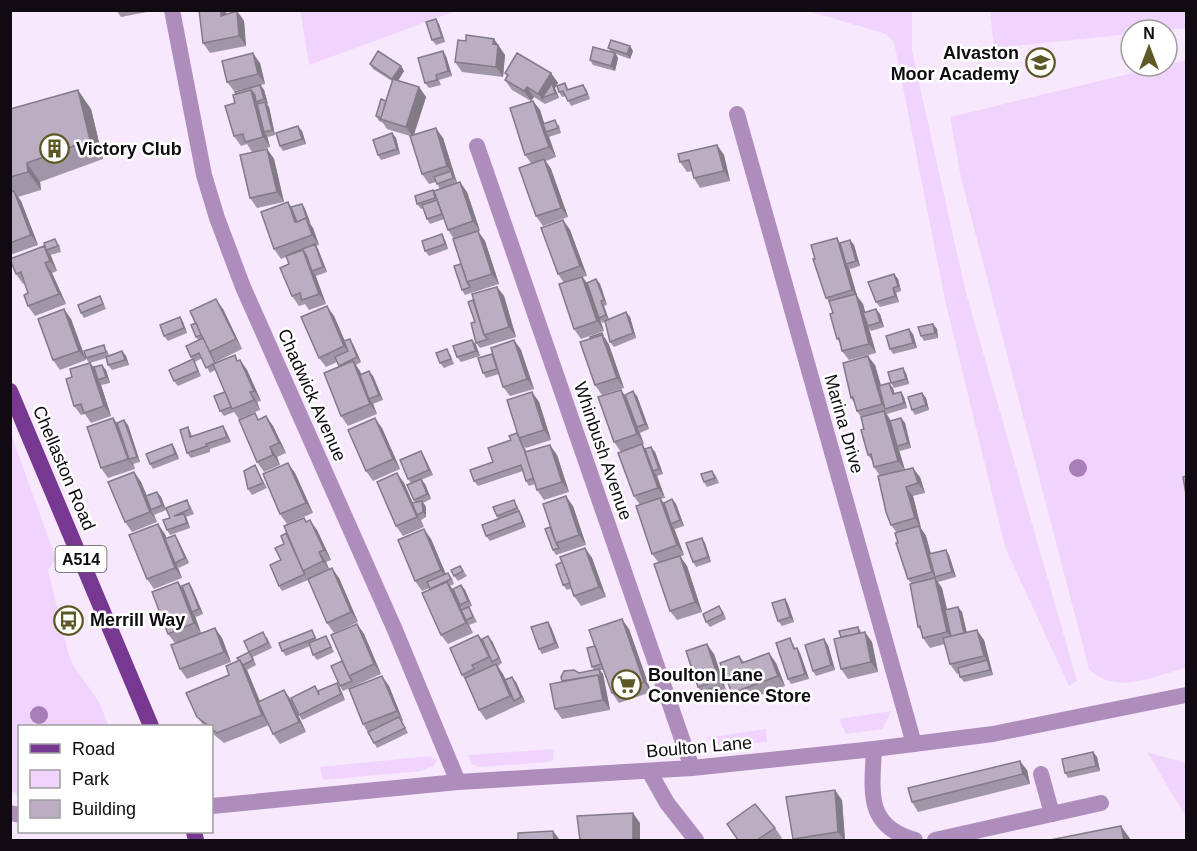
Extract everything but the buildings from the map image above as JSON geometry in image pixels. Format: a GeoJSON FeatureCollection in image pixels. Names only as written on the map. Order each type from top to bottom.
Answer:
{"type":"FeatureCollection","features":[{"type":"Feature","properties":{"kind":"main road","name":"Chellaston Road"},"geometry":{"type":"LineString","coordinates":[[10,391],[151,725]]}},
{"type":"Feature","properties":{"kind":"street","name":"Chadwick Avenue"},"geometry":{"type":"LineString","coordinates":[[172,10],[204,175],[217,218],[243,287],[395,630],[458,782]]}},
{"type":"Feature","properties":{"kind":"street","name":"Marina Drive"},"geometry":{"type":"LineString","coordinates":[[736,114],[914,744]]}},
{"type":"Feature","properties":{"kind":"street","name":"Whinbush Avenue"},"geometry":{"type":"LineString","coordinates":[[477,146],[692,768]]}},
{"type":"Feature","properties":{"kind":"street","name":"Boulton Lane"},"geometry":{"type":"LineString","coordinates":[[213,806],[458,782],[692,768],[874,749],[993,734],[1186,695]]}},
{"type":"Feature","properties":{"kind":"street"},"geometry":{"type":"LineString","coordinates":[[874,749],[872,796],[876,810],[891,830],[915,840]]}},
{"type":"Feature","properties":{"kind":"street"},"geometry":{"type":"LineString","coordinates":[[649,771],[667,803],[696,840]]}},
{"type":"Feature","properties":{"kind":"street"},"geometry":{"type":"LineString","coordinates":[[1041,774],[1052,814]]}},
{"type":"Feature","properties":{"kind":"street"},"geometry":{"type":"LineString","coordinates":[[935,840],[1101,803]]}},
{"type":"Feature","properties":{"kind":"green space"},"geometry":{"type":"Polygon","coordinates":[[[300,10],[456,10],[456,11],[309,65],[300,10]]]}},
{"type":"Feature","properties":{"kind":"green space"},"geometry":{"type":"Polygon","coordinates":[[[808,11],[912,11],[912,51],[965,289],[1077,681],[1069,686],[1005,547],[946,304],[894,42],[886,34],[808,11]]]}},
{"type":"Feature","properties":{"kind":"green space"},"geometry":{"type":"Polygon","coordinates":[[[990,11],[1186,11],[1186,29],[1179,29],[1179,18],[1119,18],[1119,35],[994,48],[990,11]]]}},
{"type":"Feature","properties":{"kind":"green space"},"geometry":{"type":"Polygon","coordinates":[[[1186,60],[1186,668],[1148,679],[1123,683],[1100,677],[1089,669],[961,178],[950,117],[1119,76],[1119,78],[1179,78],[1179,62],[1186,60]]]}},
{"type":"Feature","properties":{"kind":"green space"},"geometry":{"type":"Polygon","coordinates":[[[10,431],[56,559],[48,570],[68,653],[73,665],[99,702],[109,725],[18,725],[18,794],[10,791],[10,431]]]}},
{"type":"Feature","properties":{"kind":"green space"},"geometry":{"type":"Polygon","coordinates":[[[892,711],[882,729],[846,734],[839,719],[892,711]]]}},
{"type":"Feature","properties":{"kind":"green space"},"geometry":{"type":"Polygon","coordinates":[[[766,729],[767,742],[721,746],[705,738],[766,729]]]}},
{"type":"Feature","properties":{"kind":"green space"},"geometry":{"type":"Polygon","coordinates":[[[554,749],[553,760],[548,762],[480,767],[471,764],[468,755],[554,749]]]}},
{"type":"Feature","properties":{"kind":"green space"},"geometry":{"type":"Polygon","coordinates":[[[1147,752],[1186,763],[1186,817],[1147,752]]]}},
{"type":"Feature","properties":{"kind":"green space"},"geometry":{"type":"Polygon","coordinates":[[[430,756],[437,760],[433,766],[421,771],[323,780],[320,767],[430,756]]]}},
{"type":"Feature","properties":{"kind":"place","name":"Alvaston Moor Academy"},"geometry":{"type":"Point","coordinates":[1040,63]}},
{"type":"Feature","properties":{"kind":"place","name":"Victory Club"},"geometry":{"type":"Point","coordinates":[55,149]}},
{"type":"Feature","properties":{"kind":"place","name":"Merrill Way"},"geometry":{"type":"Point","coordinates":[69,620]}},
{"type":"Feature","properties":{"kind":"place","name":"Boulton Lane Convenience Store"},"geometry":{"type":"Point","coordinates":[627,685]}}]}
